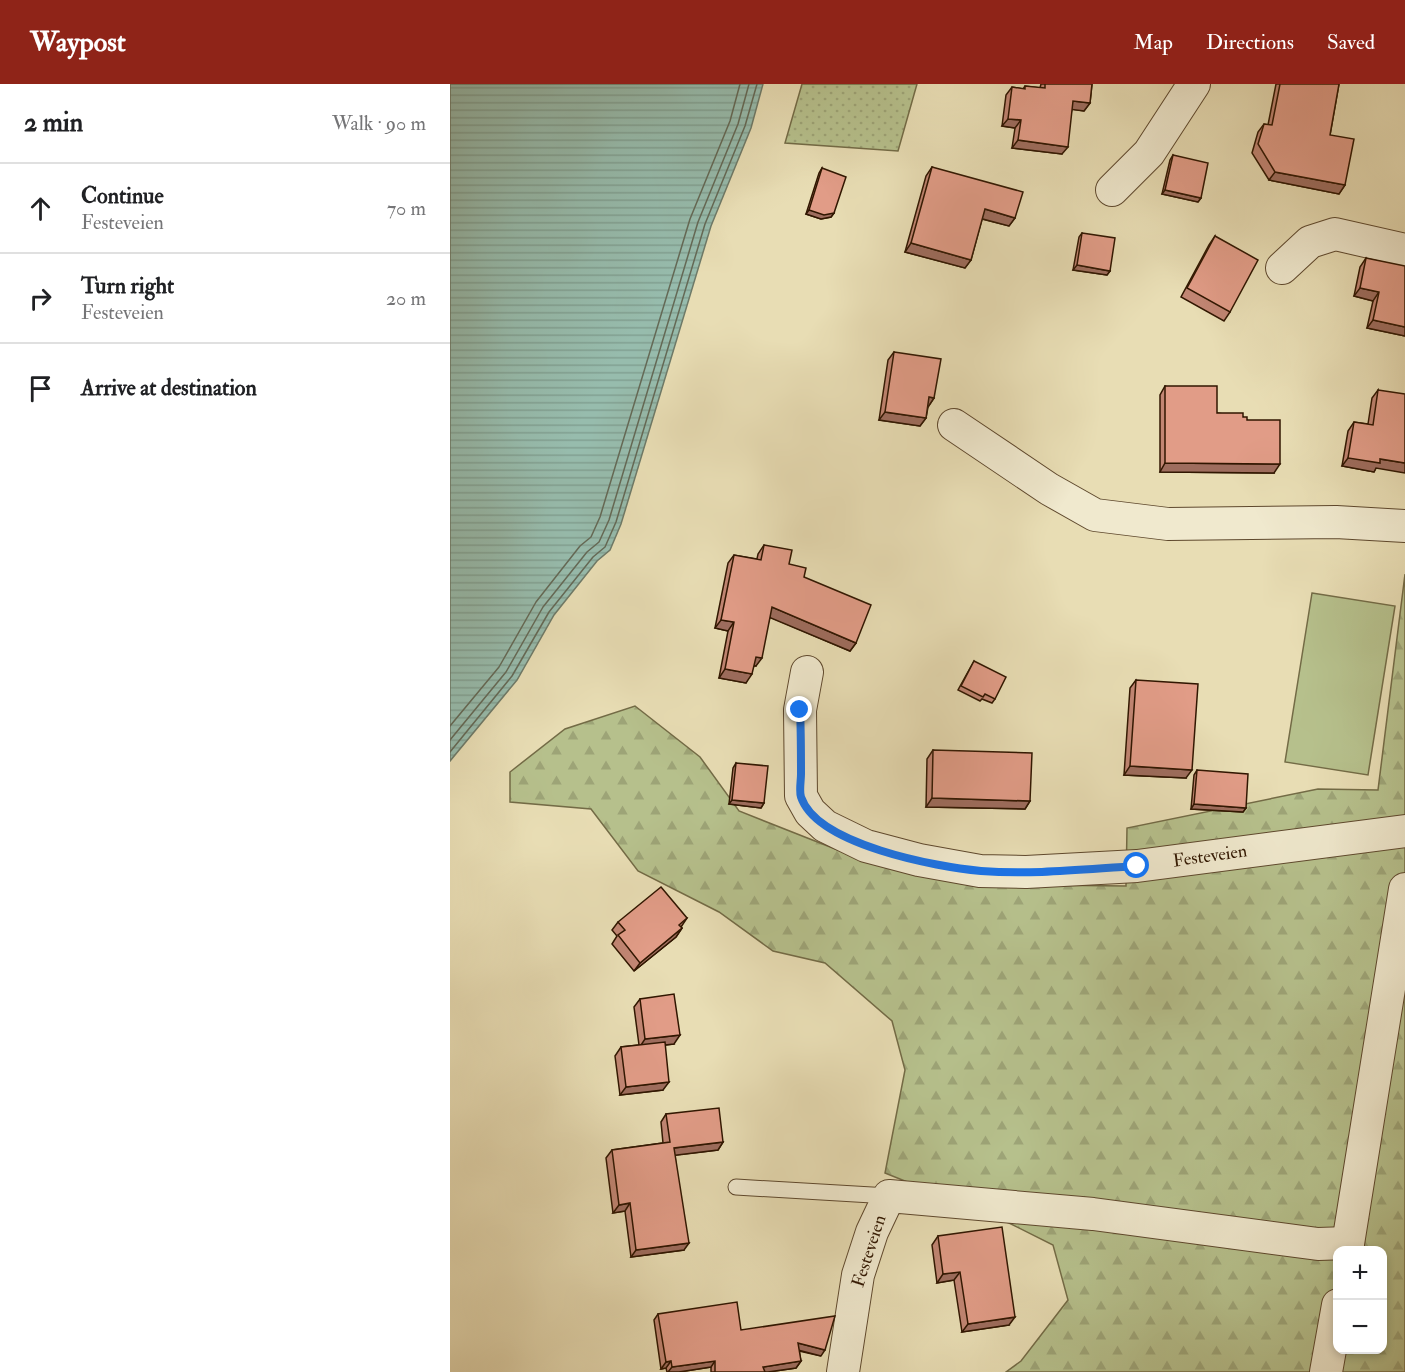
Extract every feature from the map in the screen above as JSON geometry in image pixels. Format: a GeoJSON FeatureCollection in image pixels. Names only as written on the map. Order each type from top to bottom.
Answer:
{"type":"FeatureCollection","features":[{"type":"Feature","properties":{"kind":"street"},"geometry":{"type":"LineString","coordinates":[[1112,189],[1149,153],[1194,84]]}},
{"type":"Feature","properties":{"kind":"street"},"geometry":{"type":"LineString","coordinates":[[1282,268],[1310,242],[1335,234],[1405,250]]}},
{"type":"Feature","properties":{"kind":"street"},"geometry":{"type":"LineString","coordinates":[[954,425],[1049,489],[1095,515],[1168,524],[1336,522],[1405,526]]}},
{"type":"Feature","properties":{"kind":"street","name":"Festeveien"},"geometry":{"type":"LineString","coordinates":[[807,672],[800,710],[801,796],[810,812],[825,826],[877,849],[980,871],[1026,872],[1137,866],[1405,831]]}},
{"type":"Feature","properties":{"kind":"street","name":"Festeveien"},"geometry":{"type":"LineString","coordinates":[[1348,1246],[1405,889]]}},
{"type":"Feature","properties":{"kind":"street","name":"Festeveien"},"geometry":{"type":"LineString","coordinates":[[843,1372],[858,1275],[872,1232],[889,1196],[1093,1214],[1338,1246]]}},
{"type":"Feature","properties":{"kind":"street"},"geometry":{"type":"LineString","coordinates":[[1326,1372],[1333,1333]]}},
{"type":"Feature","properties":{"kind":"lane"},"geometry":{"type":"LineString","coordinates":[[736,1187],[889,1196]]}},
{"type":"Feature","properties":{"kind":"green space"},"geometry":{"type":"Polygon","coordinates":[[[802,84],[917,84],[898,151],[785,143],[802,84]]]}},
{"type":"Feature","properties":{"kind":"green space"},"geometry":{"type":"Polygon","coordinates":[[[1405,574],[1405,1372],[1006,1372],[1021,1361],[1068,1300],[1053,1245],[1009,1223],[885,1173],[905,1070],[892,1021],[825,963],[773,951],[719,912],[638,871],[591,809],[510,802],[510,772],[565,729],[635,706],[700,757],[739,811],[853,856],[963,884],[1126,886],[1127,828],[1318,789],[1378,790],[1405,574]]]}},
{"type":"Feature","properties":{"kind":"green space"},"geometry":{"type":"Polygon","coordinates":[[[1312,593],[1395,606],[1368,775],[1285,762],[1312,593]]]}},
{"type":"Feature","properties":{"kind":"water"},"geometry":{"type":"Polygon","coordinates":[[[450,84],[763,84],[751,128],[711,226],[621,524],[610,550],[597,561],[554,615],[517,680],[450,761],[450,84]]]}},
{"type":"Feature","properties":{"kind":"building"},"geometry":{"type":"Polygon","coordinates":[[[1045,84],[1092,84],[1090,103],[1073,101],[1068,147],[1018,140],[1021,120],[1008,119],[1012,87],[1045,88],[1045,84]]]}},
{"type":"Feature","properties":{"kind":"building"},"geometry":{"type":"Polygon","coordinates":[[[1280,84],[1339,84],[1330,135],[1354,139],[1345,185],[1275,172],[1258,144],[1264,124],[1272,125],[1280,84]]]}},
{"type":"Feature","properties":{"kind":"building"},"geometry":{"type":"Polygon","coordinates":[[[1173,155],[1208,163],[1201,198],[1165,190],[1173,155]]]}},
{"type":"Feature","properties":{"kind":"building"},"geometry":{"type":"Polygon","coordinates":[[[932,167],[1023,192],[1015,218],[985,209],[971,260],[911,243],[932,167]]]}},
{"type":"Feature","properties":{"kind":"building"},"geometry":{"type":"Polygon","coordinates":[[[822,168],[846,177],[834,213],[824,215],[809,210],[822,168]]]}},
{"type":"Feature","properties":{"kind":"building"},"geometry":{"type":"Polygon","coordinates":[[[1082,233],[1115,238],[1110,271],[1077,265],[1082,233]]]}},
{"type":"Feature","properties":{"kind":"building"},"geometry":{"type":"Polygon","coordinates":[[[1215,236],[1258,260],[1230,312],[1187,288],[1215,236]]]}},
{"type":"Feature","properties":{"kind":"building"},"geometry":{"type":"Polygon","coordinates":[[[1366,258],[1405,266],[1405,327],[1373,320],[1379,292],[1360,288],[1366,258]]]}},
{"type":"Feature","properties":{"kind":"building"},"geometry":{"type":"Polygon","coordinates":[[[894,352],[941,359],[934,398],[929,397],[926,418],[885,412],[894,352]]]}},
{"type":"Feature","properties":{"kind":"building"},"geometry":{"type":"Polygon","coordinates":[[[1165,386],[1217,386],[1217,413],[1243,413],[1243,417],[1247,417],[1247,420],[1280,420],[1280,464],[1165,463],[1165,386]]]}},
{"type":"Feature","properties":{"kind":"building"},"geometry":{"type":"Polygon","coordinates":[[[1378,390],[1405,394],[1405,463],[1380,459],[1380,463],[1348,458],[1354,422],[1373,425],[1378,390]]]}},
{"type":"Feature","properties":{"kind":"building"},"geometry":{"type":"Polygon","coordinates":[[[764,545],[792,550],[789,564],[806,568],[804,577],[871,605],[856,643],[772,607],[762,658],[756,657],[752,674],[725,669],[734,622],[721,620],[734,555],[761,560],[764,545]]]}},
{"type":"Feature","properties":{"kind":"building"},"geometry":{"type":"Polygon","coordinates":[[[974,661],[1006,677],[995,699],[985,694],[983,697],[961,686],[974,661]]]}},
{"type":"Feature","properties":{"kind":"building"},"geometry":{"type":"Polygon","coordinates":[[[1136,680],[1198,684],[1192,770],[1130,766],[1136,680]]]}},
{"type":"Feature","properties":{"kind":"building"},"geometry":{"type":"Polygon","coordinates":[[[933,750],[1032,753],[1030,801],[932,798],[933,750]]]}},
{"type":"Feature","properties":{"kind":"building"},"geometry":{"type":"Polygon","coordinates":[[[736,763],[768,766],[764,803],[732,800],[736,763]]]}},
{"type":"Feature","properties":{"kind":"building"},"geometry":{"type":"Polygon","coordinates":[[[1197,770],[1248,774],[1246,808],[1194,804],[1197,770]]]}},
{"type":"Feature","properties":{"kind":"building"},"geometry":{"type":"Polygon","coordinates":[[[661,887],[687,918],[679,925],[682,928],[640,963],[618,935],[625,930],[618,922],[661,887]]]}},
{"type":"Feature","properties":{"kind":"building"},"geometry":{"type":"Polygon","coordinates":[[[674,994],[680,1035],[645,1039],[640,999],[674,994]]]}},
{"type":"Feature","properties":{"kind":"building"},"geometry":{"type":"Polygon","coordinates":[[[665,1042],[669,1082],[626,1087],[621,1047],[665,1042]]]}},
{"type":"Feature","properties":{"kind":"building"},"geometry":{"type":"Polygon","coordinates":[[[719,1108],[723,1142],[674,1148],[689,1243],[636,1250],[630,1203],[619,1205],[612,1150],[670,1142],[666,1114],[719,1108]]]}},
{"type":"Feature","properties":{"kind":"building"},"geometry":{"type":"Polygon","coordinates":[[[1002,1227],[1015,1317],[968,1324],[960,1272],[943,1274],[938,1236],[1002,1227]]]}},
{"type":"Feature","properties":{"kind":"building"},"geometry":{"type":"Polygon","coordinates":[[[737,1302],[741,1330],[835,1316],[825,1350],[798,1343],[801,1361],[763,1367],[765,1372],[715,1372],[715,1361],[672,1367],[671,1361],[666,1362],[658,1314],[737,1302]]]}},
{"type":"Feature","properties":{"kind":"route"},"geometry":{"type":"LineString","coordinates":[[800,710],[801,796],[810,812],[825,826],[866,846],[920,860],[980,871],[1026,872],[1137,866]]}}]}
